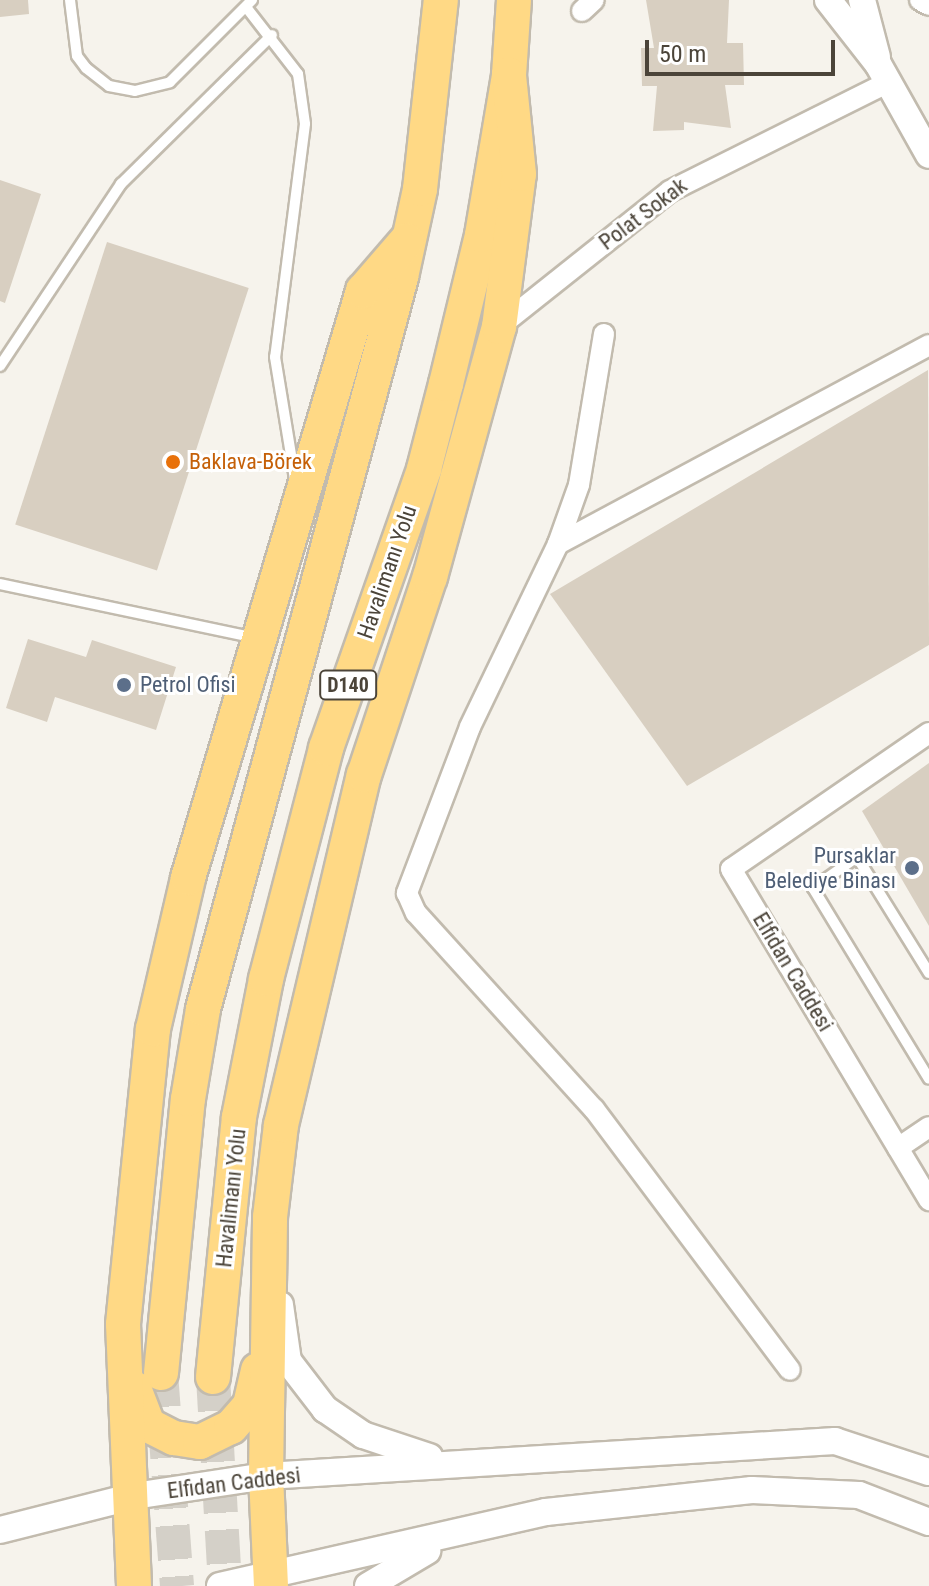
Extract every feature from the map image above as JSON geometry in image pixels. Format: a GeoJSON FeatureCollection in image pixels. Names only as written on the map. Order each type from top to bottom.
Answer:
{"type":"FeatureCollection","features":[{"type":"Feature","properties":{"kind":"highway","name":"D140"},"geometry":{"type":"LineString","coordinates":[[161,1373],[188,1099],[203,1009],[410,237],[441,0]]}},
{"type":"Feature","properties":{"kind":"highway","name":"Havalimanı Yolu"},"geometry":{"type":"LineString","coordinates":[[213,1377],[239,1117],[266,979],[326,748],[431,440],[482,235],[509,75],[514,0]]}},
{"type":"Feature","properties":{"kind":"highway"},"geometry":{"type":"LineString","coordinates":[[271,1582],[266,1476],[270,1217],[281,1125],[364,775],[430,577],[499,327],[519,174],[509,75]]}},
{"type":"Feature","properties":{"kind":"highway"},"geometry":{"type":"LineString","coordinates":[[134,1586],[134,1496],[123,1324],[153,1029],[188,878],[262,639],[363,291],[410,237]]}},
{"type":"Feature","properties":{"kind":"highway"},"geometry":{"type":"LineString","coordinates":[[123,1324],[148,1425],[200,1442],[231,1427],[250,1405],[268,1325]]}},
{"type":"Feature","properties":{"kind":"street"},"geometry":{"type":"LineString","coordinates":[[828,0],[883,73],[929,155]]}},
{"type":"Feature","properties":{"kind":"street"},"geometry":{"type":"LineString","coordinates":[[862,0],[883,73]]}},
{"type":"Feature","properties":{"kind":"street"},"geometry":{"type":"LineString","coordinates":[[920,0],[929,5]]}},
{"type":"Feature","properties":{"kind":"street","name":"Polat Sokak"},"geometry":{"type":"LineString","coordinates":[[499,327],[670,191],[883,73]]}},
{"type":"Feature","properties":{"kind":"street"},"geometry":{"type":"LineString","coordinates":[[604,334],[579,485],[558,544],[470,727],[407,893],[416,913],[594,1109],[790,1370]]}},
{"type":"Feature","properties":{"kind":"street"},"geometry":{"type":"LineString","coordinates":[[558,544],[929,345]]}},
{"type":"Feature","properties":{"kind":"street","name":"Elfidan Caddesi"},"geometry":{"type":"LineString","coordinates":[[929,733],[731,869],[929,1200]]}},
{"type":"Feature","properties":{"kind":"street"},"geometry":{"type":"LineString","coordinates":[[898,1148],[929,1127]]}},
{"type":"Feature","properties":{"kind":"street","name":"Elfidan Caddesi"},"geometry":{"type":"LineString","coordinates":[[270,1217],[288,1361],[307,1387],[363,1435],[404,1453],[472,1464]]}},
{"type":"Feature","properties":{"kind":"street","name":"Elfidan Caddesi"},"geometry":{"type":"LineString","coordinates":[[0,1530],[134,1496],[266,1476],[835,1441],[929,1472]]}},
{"type":"Feature","properties":{"kind":"street"},"geometry":{"type":"LineString","coordinates":[[220,1586],[271,1582],[546,1512],[752,1490],[859,1495],[929,1522]]}},
{"type":"Feature","properties":{"kind":"street"},"geometry":{"type":"LineString","coordinates":[[368,1586],[468,1530]]}},
{"type":"Feature","properties":{"kind":"lane"},"geometry":{"type":"LineString","coordinates":[[70,0],[77,56],[86,68],[109,86],[135,91],[170,82],[249,4],[298,74],[305,124],[275,357],[300,506]]}},
{"type":"Feature","properties":{"kind":"lane"},"geometry":{"type":"LineString","coordinates":[[0,366],[121,184],[272,35]]}},
{"type":"Feature","properties":{"kind":"lane"},"geometry":{"type":"LineString","coordinates":[[0,584],[262,639]]}},
{"type":"Feature","properties":{"kind":"lane"},"geometry":{"type":"LineString","coordinates":[[929,973],[857,857],[813,888],[929,1079]]}},
{"type":"Feature","properties":{"kind":"building"},"geometry":{"type":"Polygon","coordinates":[[[0,0],[28,0],[29,14],[0,17],[0,0]]]}},
{"type":"Feature","properties":{"kind":"building"},"geometry":{"type":"Polygon","coordinates":[[[646,0],[729,0],[727,43],[743,43],[744,85],[725,85],[731,128],[684,122],[684,130],[653,131],[657,86],[642,86],[641,48],[654,48],[646,0]]]}},
{"type":"Feature","properties":{"kind":"building"},"geometry":{"type":"Polygon","coordinates":[[[0,180],[41,194],[5,303],[0,301],[0,180]]]}},
{"type":"Feature","properties":{"kind":"building"},"geometry":{"type":"Polygon","coordinates":[[[107,242],[249,288],[157,571],[15,524],[107,242]]]}},
{"type":"Feature","properties":{"kind":"building"},"geometry":{"type":"Polygon","coordinates":[[[928,370],[929,645],[687,786],[550,594],[928,370]]]}},
{"type":"Feature","properties":{"kind":"building"},"geometry":{"type":"Polygon","coordinates":[[[28,639],[86,657],[92,640],[176,667],[156,730],[55,697],[47,722],[6,708],[28,639]]]}},
{"type":"Feature","properties":{"kind":"building","name":"Pursaklar Belediye Binası"},"geometry":{"type":"Polygon","coordinates":[[[929,763],[929,926],[862,811],[929,763]]]}},
{"type":"Feature","properties":{"kind":"tunnel"},"geometry":{"type":"LineString","coordinates":[[161,1373],[177,1586]]}},
{"type":"Feature","properties":{"kind":"tunnel"},"geometry":{"type":"LineString","coordinates":[[213,1377],[225,1586]]}},
{"type":"Feature","properties":{"kind":"place","name":"Baklava-Börek"},"geometry":{"type":"Point","coordinates":[173,462]}},
{"type":"Feature","properties":{"kind":"place","name":"Petrol Ofisi"},"geometry":{"type":"Point","coordinates":[124,685]}},
{"type":"Feature","properties":{"kind":"place","name":"Pursaklar Belediye Binası"},"geometry":{"type":"Point","coordinates":[912,868]}}]}
